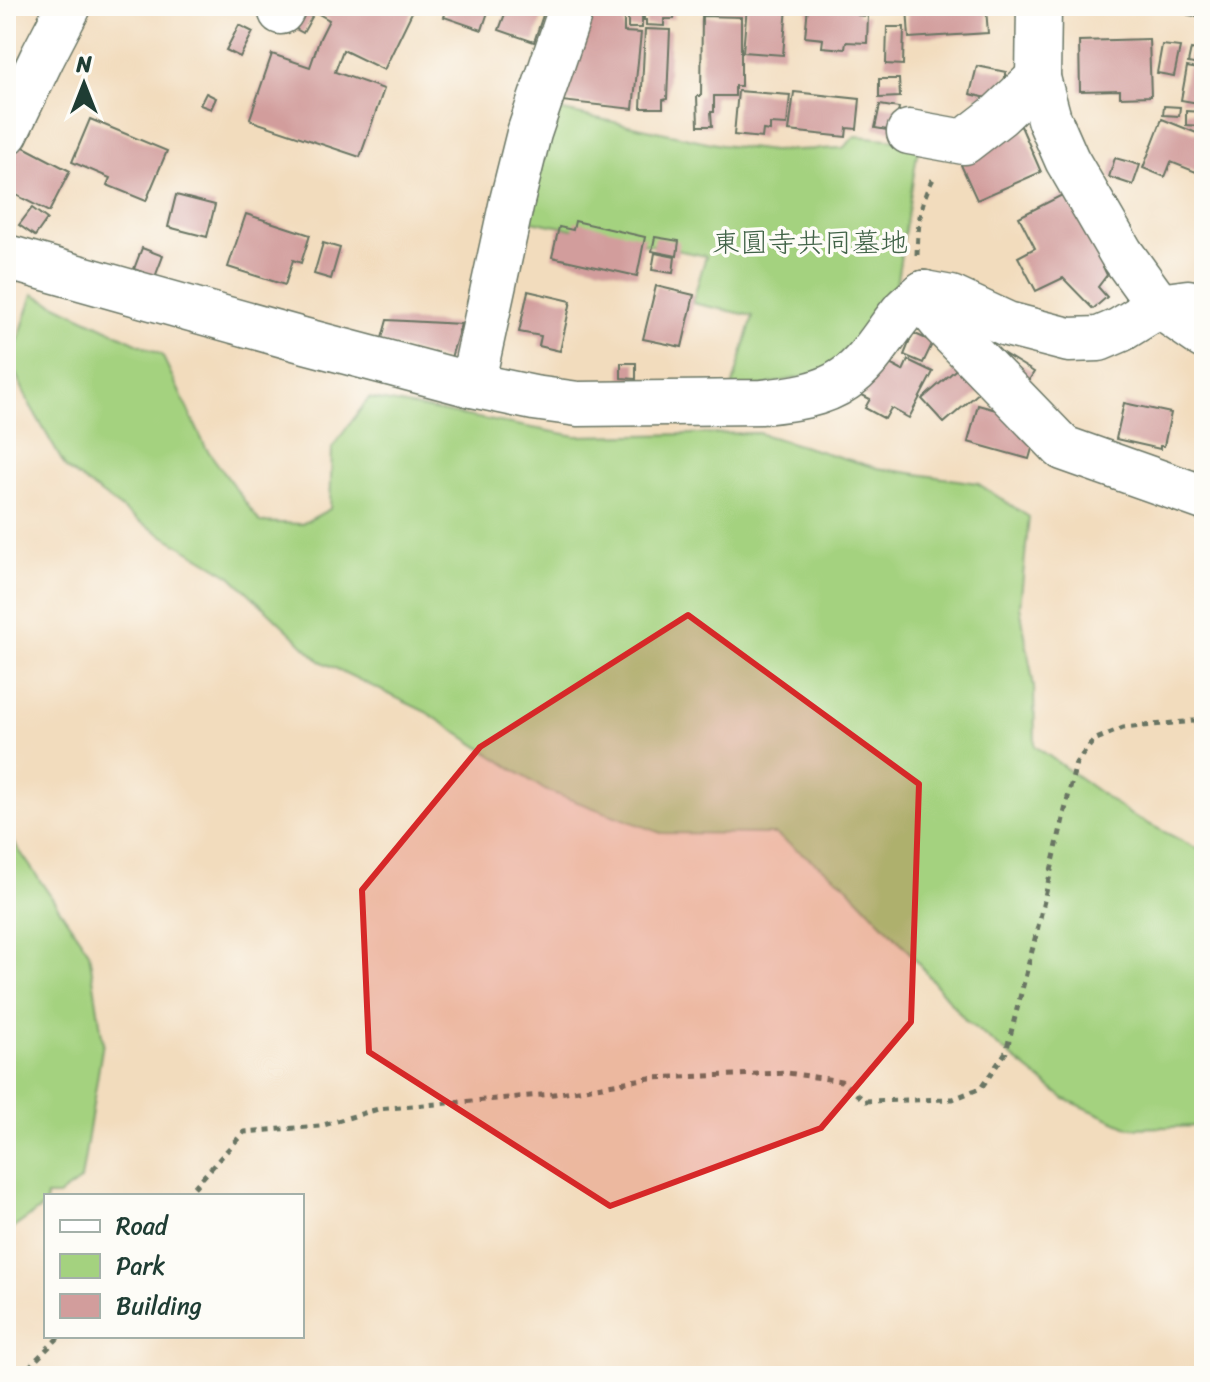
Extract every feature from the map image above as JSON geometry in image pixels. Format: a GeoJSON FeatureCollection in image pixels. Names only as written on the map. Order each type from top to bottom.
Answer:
{"type":"FeatureCollection","features":[{"type":"Feature","properties":{"kind":"street"},"geometry":{"type":"LineString","coordinates":[[6,133],[69,6]]}},
{"type":"Feature","properties":{"kind":"street"},"geometry":{"type":"LineString","coordinates":[[472,385],[525,147],[572,6]]}},
{"type":"Feature","properties":{"kind":"street"},"geometry":{"type":"LineString","coordinates":[[1039,6],[1038,78],[1049,119],[1067,160],[1121,253],[1159,306],[1204,337]]}},
{"type":"Feature","properties":{"kind":"street"},"geometry":{"type":"LineString","coordinates":[[909,132],[964,142],[999,115],[1038,78]]}},
{"type":"Feature","properties":{"kind":"street"},"geometry":{"type":"LineString","coordinates":[[6,257],[306,325],[472,385],[578,404],[762,402],[818,392],[845,379],[877,348],[905,310],[924,293]]}},
{"type":"Feature","properties":{"kind":"street"},"geometry":{"type":"LineString","coordinates":[[924,293],[951,298],[1007,324],[1069,340],[1099,339],[1159,306],[1195,301],[1204,303]]}},
{"type":"Feature","properties":{"kind":"street"},"geometry":{"type":"LineString","coordinates":[[924,293],[933,312],[944,325],[1063,448],[1204,498]]}},
{"type":"Feature","properties":{"kind":"path"},"geometry":{"type":"LineString","coordinates":[[920,212],[930,182],[940,168]]}},
{"type":"Feature","properties":{"kind":"path"},"geometry":{"type":"LineString","coordinates":[[188,1194],[244,1132],[320,1126],[378,1109],[554,1094],[650,1078],[788,1073],[841,1081],[865,1101],[953,1099],[981,1088],[1006,1052],[1076,763],[1094,740],[1123,728],[1204,720]]}},
{"type":"Feature","properties":{"kind":"path"},"geometry":{"type":"LineString","coordinates":[[20,1376],[58,1338]]}},
{"type":"Feature","properties":{"kind":"highlighted area"},"geometry":{"type":"Polygon","coordinates":[[[688,615],[919,784],[911,1022],[821,1128],[610,1206],[369,1052],[362,890],[480,747],[688,615]]]}},
{"type":"Feature","properties":{"kind":"green space","name":"東圓寺共同墓地"},"geometry":{"type":"Polygon","coordinates":[[[554,109],[721,145],[773,151],[843,148],[856,136],[919,142],[893,305],[841,369],[731,392],[753,316],[692,303],[706,256],[522,219],[554,109]]]}},
{"type":"Feature","properties":{"kind":"green space"},"geometry":{"type":"Polygon","coordinates":[[[33,294],[162,355],[206,448],[260,522],[302,524],[330,509],[332,448],[369,398],[576,436],[758,433],[877,468],[977,483],[1029,517],[1020,606],[1034,687],[1035,746],[1131,815],[1204,852],[1204,1126],[1130,1128],[1065,1099],[966,1021],[905,947],[844,883],[775,834],[661,833],[545,790],[426,712],[320,661],[231,576],[137,520],[66,468],[29,403],[11,363],[33,294]]]}},
{"type":"Feature","properties":{"kind":"green space"},"geometry":{"type":"Polygon","coordinates":[[[6,831],[89,952],[103,1042],[81,1180],[61,1194],[44,1194],[44,1206],[6,1233],[6,831]]]}},
{"type":"Feature","properties":{"kind":"building"},"geometry":{"type":"Polygon","coordinates":[[[312,6],[415,6],[384,70],[343,50],[335,72],[384,89],[360,157],[250,118],[272,54],[310,67],[329,20],[310,9],[312,6]]]}},
{"type":"Feature","properties":{"kind":"building"},"geometry":{"type":"Polygon","coordinates":[[[448,6],[490,6],[482,30],[444,17],[448,6]]]}},
{"type":"Feature","properties":{"kind":"building"},"geometry":{"type":"Polygon","coordinates":[[[508,6],[546,6],[534,42],[499,30],[508,6]]]}},
{"type":"Feature","properties":{"kind":"building"},"geometry":{"type":"Polygon","coordinates":[[[594,6],[642,6],[642,28],[628,28],[628,9],[594,9],[594,6]]]}},
{"type":"Feature","properties":{"kind":"building"},"geometry":{"type":"Polygon","coordinates":[[[644,6],[675,6],[674,19],[664,19],[664,26],[646,25],[644,6]]]}},
{"type":"Feature","properties":{"kind":"building"},"geometry":{"type":"Polygon","coordinates":[[[717,6],[745,6],[745,13],[717,13],[717,6]]]}},
{"type":"Feature","properties":{"kind":"building"},"geometry":{"type":"Polygon","coordinates":[[[747,6],[787,7],[783,55],[743,52],[747,6]]]}},
{"type":"Feature","properties":{"kind":"building"},"geometry":{"type":"Polygon","coordinates":[[[808,6],[859,6],[858,15],[868,16],[867,43],[846,42],[845,49],[822,47],[823,39],[805,37],[808,6]]]}},
{"type":"Feature","properties":{"kind":"building"},"geometry":{"type":"Polygon","coordinates":[[[1189,6],[1204,6],[1204,17],[1188,15],[1189,6]]]}},
{"type":"Feature","properties":{"kind":"building"},"geometry":{"type":"Polygon","coordinates":[[[907,7],[1000,8],[986,9],[988,33],[909,38],[907,7]]]}},
{"type":"Feature","properties":{"kind":"building"},"geometry":{"type":"Polygon","coordinates":[[[305,13],[312,17],[303,33],[296,29],[305,13]]]}},
{"type":"Feature","properties":{"kind":"building"},"geometry":{"type":"Polygon","coordinates":[[[584,13],[624,14],[624,32],[641,33],[633,109],[561,101],[584,13]]]}},
{"type":"Feature","properties":{"kind":"building"},"geometry":{"type":"Polygon","coordinates":[[[702,16],[741,17],[741,86],[735,86],[735,96],[714,96],[712,126],[698,126],[702,16]]]}},
{"type":"Feature","properties":{"kind":"building"},"geometry":{"type":"Polygon","coordinates":[[[239,25],[253,32],[240,57],[226,50],[239,25]]]}},
{"type":"Feature","properties":{"kind":"building"},"geometry":{"type":"Polygon","coordinates":[[[887,27],[904,27],[903,65],[886,64],[887,27]]]}},
{"type":"Feature","properties":{"kind":"building"},"geometry":{"type":"Polygon","coordinates":[[[645,29],[670,30],[667,99],[663,100],[663,108],[641,108],[645,29]]]}},
{"type":"Feature","properties":{"kind":"building"},"geometry":{"type":"Polygon","coordinates":[[[1149,39],[1151,96],[1120,97],[1120,90],[1080,91],[1079,41],[1149,39]]]}},
{"type":"Feature","properties":{"kind":"building"},"geometry":{"type":"Polygon","coordinates":[[[1162,45],[1180,47],[1174,76],[1157,73],[1162,45]]]}},
{"type":"Feature","properties":{"kind":"building"},"geometry":{"type":"Polygon","coordinates":[[[1191,49],[1204,51],[1204,66],[1188,63],[1191,49]]]}},
{"type":"Feature","properties":{"kind":"building"},"geometry":{"type":"Polygon","coordinates":[[[977,66],[1006,72],[1000,101],[970,94],[977,66]]]}},
{"type":"Feature","properties":{"kind":"building"},"geometry":{"type":"Polygon","coordinates":[[[1187,67],[1204,70],[1204,104],[1181,100],[1187,67]]]}},
{"type":"Feature","properties":{"kind":"building"},"geometry":{"type":"Polygon","coordinates":[[[879,79],[899,79],[900,97],[879,98],[879,79]]]}},
{"type":"Feature","properties":{"kind":"building"},"geometry":{"type":"Polygon","coordinates":[[[738,91],[790,95],[787,125],[770,124],[770,131],[763,130],[762,138],[734,135],[738,91]]]}},
{"type":"Feature","properties":{"kind":"building"},"geometry":{"type":"Polygon","coordinates":[[[794,92],[860,99],[857,129],[847,128],[846,137],[789,131],[794,92]]]}},
{"type":"Feature","properties":{"kind":"building"},"geometry":{"type":"Polygon","coordinates":[[[206,93],[216,98],[211,109],[200,105],[206,93]]]}},
{"type":"Feature","properties":{"kind":"building"},"geometry":{"type":"Polygon","coordinates":[[[880,105],[899,108],[894,131],[875,128],[880,105]]]}},
{"type":"Feature","properties":{"kind":"building"},"geometry":{"type":"Polygon","coordinates":[[[1164,106],[1180,107],[1179,116],[1163,115],[1164,106]]]}},
{"type":"Feature","properties":{"kind":"building"},"geometry":{"type":"Polygon","coordinates":[[[1186,111],[1202,112],[1201,126],[1186,125],[1186,111]]]}},
{"type":"Feature","properties":{"kind":"building"},"geometry":{"type":"Polygon","coordinates":[[[90,119],[167,151],[146,201],[107,185],[110,178],[72,162],[90,119]]]}},
{"type":"Feature","properties":{"kind":"building"},"geometry":{"type":"Polygon","coordinates":[[[1162,119],[1204,136],[1204,154],[1196,172],[1171,162],[1165,177],[1143,168],[1162,119]]]}},
{"type":"Feature","properties":{"kind":"building"},"geometry":{"type":"Polygon","coordinates":[[[1021,126],[1041,172],[977,200],[961,165],[978,157],[974,147],[1021,126]]]}},
{"type":"Feature","properties":{"kind":"building"},"geometry":{"type":"Polygon","coordinates":[[[20,145],[70,171],[49,212],[6,190],[6,174],[20,145]]]}},
{"type":"Feature","properties":{"kind":"building"},"geometry":{"type":"Polygon","coordinates":[[[1115,158],[1140,165],[1133,185],[1109,177],[1115,158]]]}},
{"type":"Feature","properties":{"kind":"building"},"geometry":{"type":"Polygon","coordinates":[[[1064,194],[1085,228],[1107,275],[1098,287],[1107,297],[1093,309],[1063,278],[1036,291],[1018,257],[1035,248],[1019,217],[1064,194]]]}},
{"type":"Feature","properties":{"kind":"building"},"geometry":{"type":"Polygon","coordinates":[[[176,195],[215,205],[207,237],[168,227],[176,195]]]}},
{"type":"Feature","properties":{"kind":"building"},"geometry":{"type":"Polygon","coordinates":[[[32,208],[47,219],[35,236],[19,225],[32,208]]]}},
{"type":"Feature","properties":{"kind":"building"},"geometry":{"type":"Polygon","coordinates":[[[246,214],[310,235],[301,263],[293,260],[285,285],[228,267],[246,214]]]}},
{"type":"Feature","properties":{"kind":"building"},"geometry":{"type":"Polygon","coordinates":[[[575,221],[645,237],[637,276],[552,257],[559,227],[573,230],[575,221]]]}},
{"type":"Feature","properties":{"kind":"building"},"geometry":{"type":"Polygon","coordinates":[[[655,237],[679,241],[677,256],[652,251],[655,237]]]}},
{"type":"Feature","properties":{"kind":"building"},"geometry":{"type":"Polygon","coordinates":[[[323,243],[340,248],[331,279],[314,274],[323,243]]]}},
{"type":"Feature","properties":{"kind":"building"},"geometry":{"type":"Polygon","coordinates":[[[142,248],[163,256],[155,277],[134,269],[142,248]]]}},
{"type":"Feature","properties":{"kind":"building"},"geometry":{"type":"Polygon","coordinates":[[[655,253],[675,257],[673,273],[652,270],[655,253]]]}},
{"type":"Feature","properties":{"kind":"building"},"geometry":{"type":"Polygon","coordinates":[[[656,286],[694,295],[682,347],[643,339],[656,286]]]}},
{"type":"Feature","properties":{"kind":"building"},"geometry":{"type":"Polygon","coordinates":[[[528,291],[571,301],[560,351],[539,346],[541,336],[519,332],[528,291]]]}},
{"type":"Feature","properties":{"kind":"building"},"geometry":{"type":"Polygon","coordinates":[[[387,320],[461,324],[450,361],[381,342],[387,320]]]}},
{"type":"Feature","properties":{"kind":"building"},"geometry":{"type":"Polygon","coordinates":[[[913,333],[933,342],[923,363],[904,355],[913,333]]]}},
{"type":"Feature","properties":{"kind":"building"},"geometry":{"type":"Polygon","coordinates":[[[1001,352],[1034,372],[1026,385],[993,366],[1001,352]]]}},
{"type":"Feature","properties":{"kind":"building"},"geometry":{"type":"Polygon","coordinates":[[[908,360],[933,372],[909,418],[891,408],[885,419],[865,408],[870,399],[856,392],[888,363],[903,371],[908,360]]]}},
{"type":"Feature","properties":{"kind":"building"},"geometry":{"type":"Polygon","coordinates":[[[621,363],[636,363],[636,379],[621,378],[621,363]]]}},
{"type":"Feature","properties":{"kind":"building"},"geometry":{"type":"Polygon","coordinates":[[[960,366],[981,391],[944,423],[922,399],[960,366]]]}},
{"type":"Feature","properties":{"kind":"building"},"geometry":{"type":"Polygon","coordinates":[[[1124,403],[1171,413],[1164,446],[1160,449],[1116,439],[1124,403]]]}},
{"type":"Feature","properties":{"kind":"building"},"geometry":{"type":"Polygon","coordinates":[[[978,405],[1014,415],[1035,438],[1029,459],[968,442],[978,405]]]}}]}
